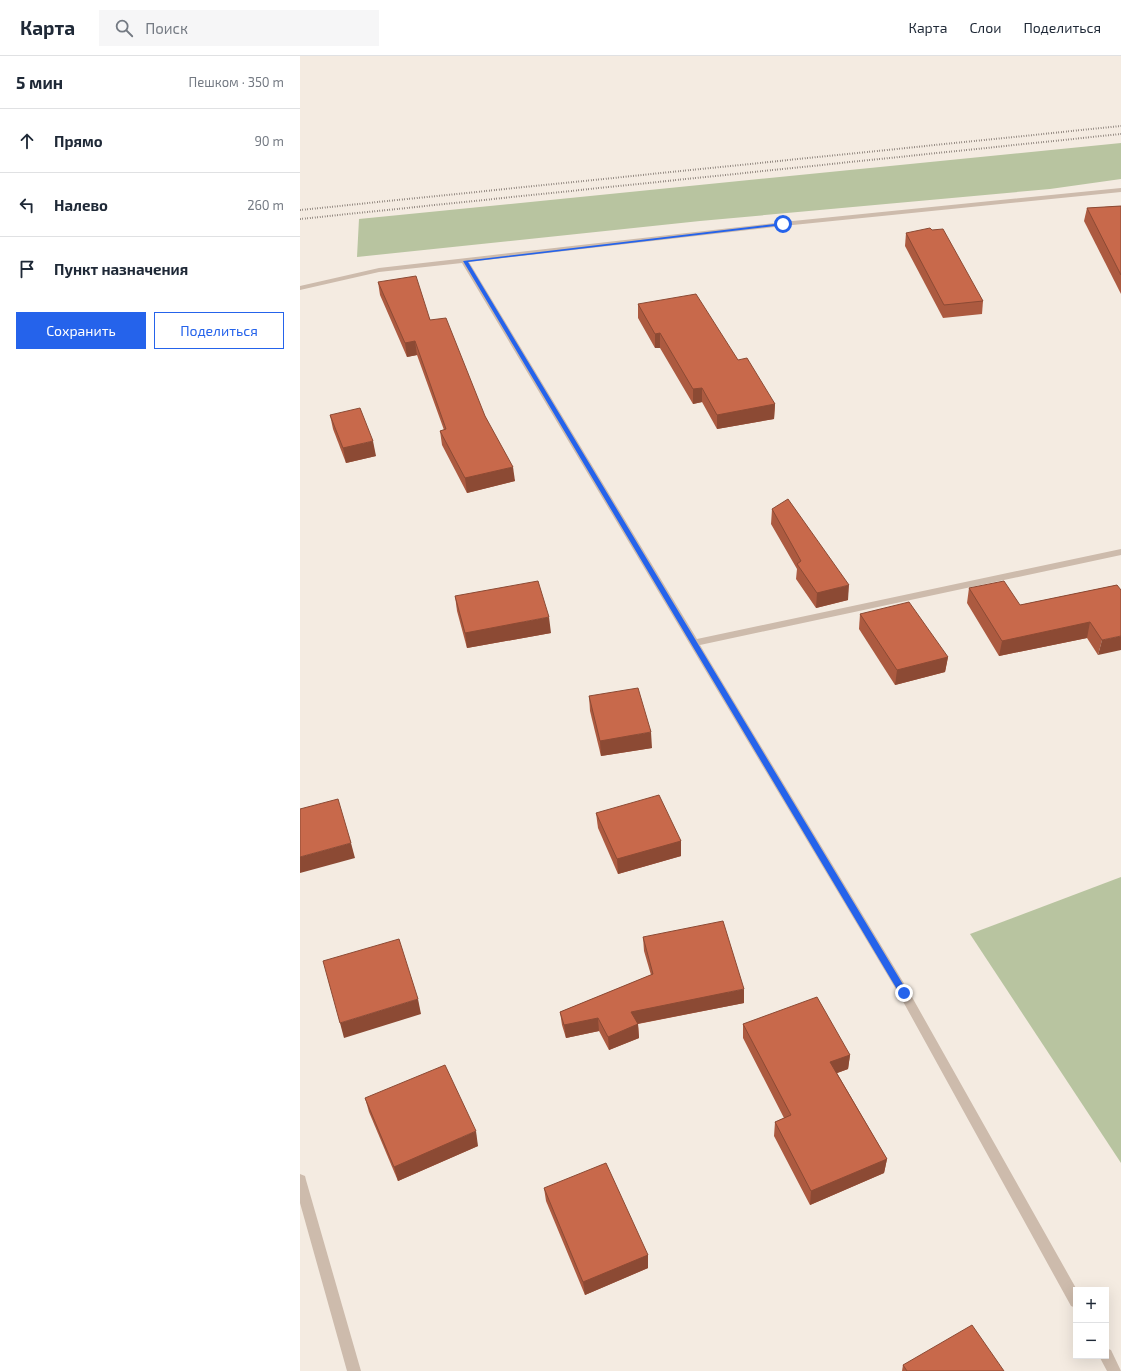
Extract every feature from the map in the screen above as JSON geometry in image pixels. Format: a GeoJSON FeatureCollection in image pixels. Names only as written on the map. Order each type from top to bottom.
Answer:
{"type":"FeatureCollection","features":[{"type":"Feature","properties":{"kind":"street"},"geometry":{"type":"LineString","coordinates":[[300,288],[379,270],[783,224],[1121,190]]}},
{"type":"Feature","properties":{"kind":"street"},"geometry":{"type":"LineString","coordinates":[[465,261],[904,993],[1073,1296]]}},
{"type":"Feature","properties":{"kind":"street"},"geometry":{"type":"LineString","coordinates":[[694,643],[1121,552]]}},
{"type":"Feature","properties":{"kind":"street"},"geometry":{"type":"LineString","coordinates":[[300,1180],[354,1371]]}},
{"type":"Feature","properties":{"kind":"street"},"geometry":{"type":"LineString","coordinates":[[1108,1359],[1115,1371]]}},
{"type":"Feature","properties":{"kind":"green space"},"geometry":{"type":"Polygon","coordinates":[[[1121,143],[1121,179],[1050,189],[700,221],[357,257],[359,219],[1121,143]]]}},
{"type":"Feature","properties":{"kind":"green space"},"geometry":{"type":"Polygon","coordinates":[[[1121,877],[1121,1163],[970,934],[1121,877]]]}},
{"type":"Feature","properties":{"kind":"building"},"geometry":{"type":"Polygon","coordinates":[[[1121,206],[1121,275],[1087,208],[1121,206]]]}},
{"type":"Feature","properties":{"kind":"building"},"geometry":{"type":"Polygon","coordinates":[[[930,228],[932,230],[943,229],[983,301],[944,305],[906,233],[930,228]]]}},
{"type":"Feature","properties":{"kind":"building"},"geometry":{"type":"Polygon","coordinates":[[[416,276],[430,320],[446,318],[485,416],[513,467],[465,478],[440,431],[446,429],[415,341],[405,343],[378,282],[416,276]]]}},
{"type":"Feature","properties":{"kind":"building"},"geometry":{"type":"Polygon","coordinates":[[[696,294],[738,360],[747,358],[775,404],[717,415],[702,388],[693,389],[660,333],[655,334],[638,304],[696,294]]]}},
{"type":"Feature","properties":{"kind":"building"},"geometry":{"type":"Polygon","coordinates":[[[360,408],[373,441],[343,448],[330,415],[360,408]]]}},
{"type":"Feature","properties":{"kind":"building"},"geometry":{"type":"Polygon","coordinates":[[[788,499],[849,585],[817,593],[797,564],[801,561],[772,509],[788,499]]]}},
{"type":"Feature","properties":{"kind":"building"},"geometry":{"type":"Polygon","coordinates":[[[538,581],[549,617],[465,633],[455,596],[538,581]]]}},
{"type":"Feature","properties":{"kind":"building"},"geometry":{"type":"Polygon","coordinates":[[[1004,581],[1020,605],[1117,585],[1121,590],[1121,636],[1102,640],[1090,622],[1002,641],[969,588],[1004,581]]]}},
{"type":"Feature","properties":{"kind":"building"},"geometry":{"type":"Polygon","coordinates":[[[909,602],[948,657],[897,670],[860,614],[909,602]]]}},
{"type":"Feature","properties":{"kind":"building"},"geometry":{"type":"Polygon","coordinates":[[[638,688],[651,732],[600,741],[589,696],[638,688]]]}},
{"type":"Feature","properties":{"kind":"building"},"geometry":{"type":"Polygon","coordinates":[[[659,795],[681,841],[617,859],[596,813],[659,795]]]}},
{"type":"Feature","properties":{"kind":"building"},"geometry":{"type":"Polygon","coordinates":[[[338,799],[351,843],[300,857],[300,809],[338,799]]]}},
{"type":"Feature","properties":{"kind":"building"},"geometry":{"type":"Polygon","coordinates":[[[723,921],[744,989],[631,1012],[638,1024],[608,1037],[598,1018],[564,1025],[560,1012],[653,974],[643,937],[723,921]]]}},
{"type":"Feature","properties":{"kind":"building"},"geometry":{"type":"Polygon","coordinates":[[[399,939],[418,999],[340,1023],[323,961],[399,939]]]}},
{"type":"Feature","properties":{"kind":"building"},"geometry":{"type":"Polygon","coordinates":[[[817,997],[850,1055],[830,1062],[887,1159],[811,1191],[775,1122],[791,1115],[743,1024],[817,997]]]}},
{"type":"Feature","properties":{"kind":"building"},"geometry":{"type":"Polygon","coordinates":[[[445,1065],[476,1131],[394,1167],[365,1098],[445,1065]]]}},
{"type":"Feature","properties":{"kind":"building"},"geometry":{"type":"Polygon","coordinates":[[[606,1163],[648,1255],[583,1282],[544,1188],[606,1163]]]}},
{"type":"Feature","properties":{"kind":"building"},"geometry":{"type":"Polygon","coordinates":[[[972,1325],[1004,1371],[907,1371],[903,1365],[972,1325]]]}},
{"type":"Feature","properties":{"kind":"railway"},"geometry":{"type":"LineString","coordinates":[[300,210],[1121,126]]}},
{"type":"Feature","properties":{"kind":"railway"},"geometry":{"type":"LineString","coordinates":[[300,219],[1121,134]]}},
{"type":"Feature","properties":{"kind":"route"},"geometry":{"type":"LineString","coordinates":[[783,224],[465,261],[904,993]]}}]}
